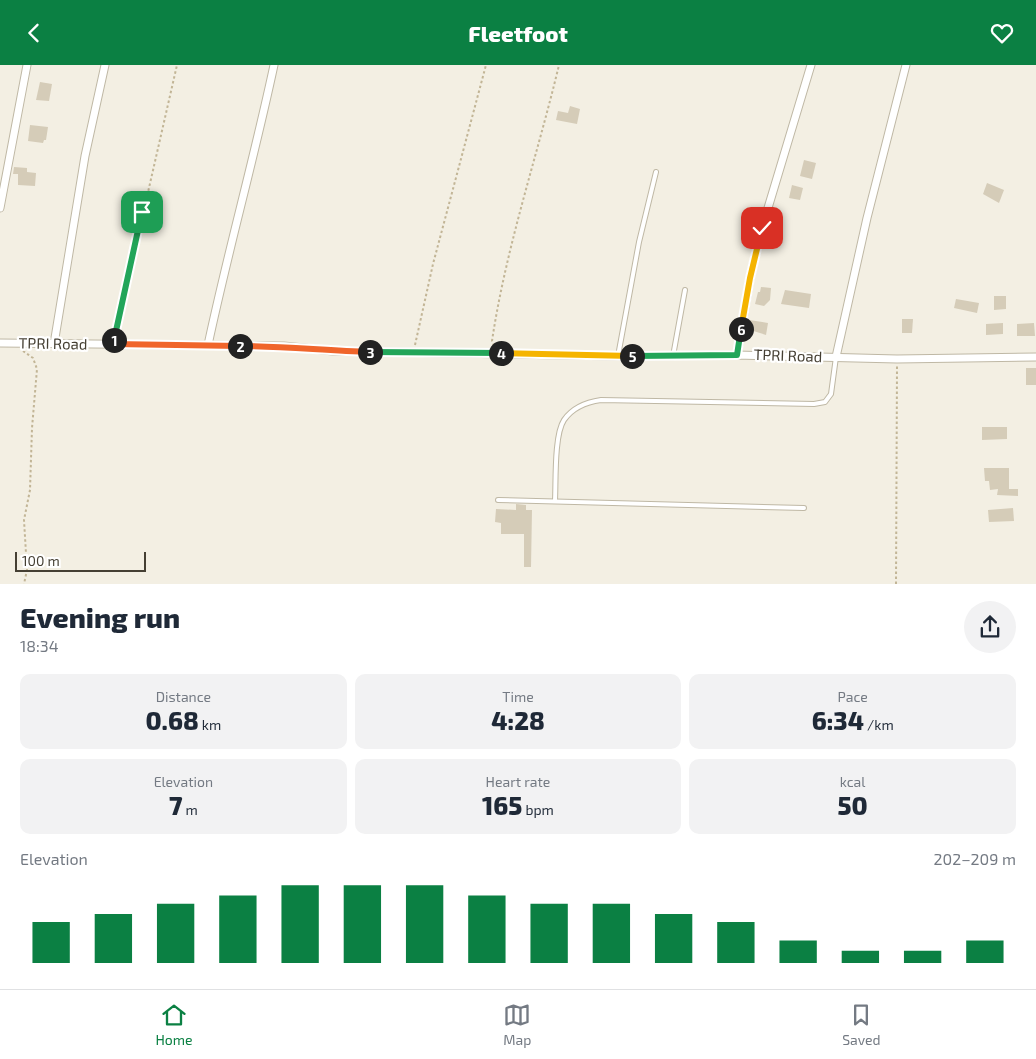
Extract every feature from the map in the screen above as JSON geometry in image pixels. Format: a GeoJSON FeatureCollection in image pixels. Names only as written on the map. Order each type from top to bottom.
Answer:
{"type":"FeatureCollection","features":[{"type":"Feature","properties":{"kind":"street"},"geometry":{"type":"LineString","coordinates":[[0,207],[27,65]]}},
{"type":"Feature","properties":{"kind":"street"},"geometry":{"type":"LineString","coordinates":[[54,344],[85,156],[105,65]]}},
{"type":"Feature","properties":{"kind":"street"},"geometry":{"type":"LineString","coordinates":[[208,345],[233,232],[254,157],[274,65]]}},
{"type":"Feature","properties":{"kind":"street"},"geometry":{"type":"LineString","coordinates":[[737,355],[750,278],[762,228],[811,65]]}},
{"type":"Feature","properties":{"kind":"street"},"geometry":{"type":"LineString","coordinates":[[836,357],[866,218],[906,65]]}},
{"type":"Feature","properties":{"kind":"street","name":"TPRI Road"},"geometry":{"type":"LineString","coordinates":[[0,343],[284,346],[333,351],[618,356],[737,355],[897,359],[1036,357]]}},
{"type":"Feature","properties":{"kind":"lane"},"geometry":{"type":"LineString","coordinates":[[618,356],[636,259],[656,171]]}},
{"type":"Feature","properties":{"kind":"lane"},"geometry":{"type":"LineString","coordinates":[[673,356],[685,291]]}},
{"type":"Feature","properties":{"kind":"lane"},"geometry":{"type":"LineString","coordinates":[[555,501],[556,465],[560,432],[564,420],[577,407],[589,401],[601,399],[825,402],[831,394],[836,357]]}},
{"type":"Feature","properties":{"kind":"lane"},"geometry":{"type":"LineString","coordinates":[[498,500],[804,508]]}},
{"type":"Feature","properties":{"kind":"path"},"geometry":{"type":"LineString","coordinates":[[113,344],[177,65]]}},
{"type":"Feature","properties":{"kind":"path"},"geometry":{"type":"LineString","coordinates":[[414,352],[435,255],[486,65]]}},
{"type":"Feature","properties":{"kind":"path"},"geometry":{"type":"LineString","coordinates":[[495,353],[492,341],[508,256],[558,65]]}},
{"type":"Feature","properties":{"kind":"path"},"geometry":{"type":"LineString","coordinates":[[11,343],[33,358],[37,369],[32,428],[30,489],[24,521],[27,570],[24,584]]}},
{"type":"Feature","properties":{"kind":"path"},"geometry":{"type":"LineString","coordinates":[[896,584],[897,359]]}},
{"type":"Feature","properties":{"kind":"building"},"geometry":{"type":"Polygon","coordinates":[[[40,82],[52,84],[49,101],[36,100],[40,82]]]}},
{"type":"Feature","properties":{"kind":"building"},"geometry":{"type":"Polygon","coordinates":[[[570,106],[580,109],[577,124],[556,120],[558,111],[568,113],[570,106]]]}},
{"type":"Feature","properties":{"kind":"building"},"geometry":{"type":"Polygon","coordinates":[[[30,125],[48,127],[46,140],[43,143],[28,141],[30,125]]]}},
{"type":"Feature","properties":{"kind":"building"},"geometry":{"type":"Polygon","coordinates":[[[804,160],[816,163],[812,179],[800,176],[804,160]]]}},
{"type":"Feature","properties":{"kind":"building"},"geometry":{"type":"Polygon","coordinates":[[[14,167],[27,168],[27,172],[36,173],[35,186],[18,185],[18,174],[13,174],[14,167]]]}},
{"type":"Feature","properties":{"kind":"building"},"geometry":{"type":"Polygon","coordinates":[[[987,183],[1004,190],[999,203],[983,194],[987,183]]]}},
{"type":"Feature","properties":{"kind":"building"},"geometry":{"type":"Polygon","coordinates":[[[792,185],[803,188],[800,200],[789,198],[792,185]]]}},
{"type":"Feature","properties":{"kind":"building"},"geometry":{"type":"Polygon","coordinates":[[[761,287],[771,288],[770,300],[764,306],[755,304],[761,287]]]}},
{"type":"Feature","properties":{"kind":"building"},"geometry":{"type":"Polygon","coordinates":[[[785,290],[811,294],[809,308],[781,304],[785,290]]]}},
{"type":"Feature","properties":{"kind":"building"},"geometry":{"type":"Polygon","coordinates":[[[994,296],[1006,296],[1006,309],[994,310],[994,296]]]}},
{"type":"Feature","properties":{"kind":"building"},"geometry":{"type":"Polygon","coordinates":[[[956,299],[979,303],[977,313],[954,308],[956,299]]]}},
{"type":"Feature","properties":{"kind":"building"},"geometry":{"type":"Polygon","coordinates":[[[902,319],[913,319],[912,333],[902,333],[902,319]]]}},
{"type":"Feature","properties":{"kind":"building"},"geometry":{"type":"Polygon","coordinates":[[[749,320],[768,323],[766,335],[747,329],[749,320]]]}},
{"type":"Feature","properties":{"kind":"building"},"geometry":{"type":"Polygon","coordinates":[[[1003,323],[1003,334],[986,335],[986,324],[1003,323]]]}},
{"type":"Feature","properties":{"kind":"building"},"geometry":{"type":"Polygon","coordinates":[[[1034,323],[1035,336],[1017,336],[1017,324],[1034,323]]]}},
{"type":"Feature","properties":{"kind":"building"},"geometry":{"type":"Polygon","coordinates":[[[1026,368],[1036,368],[1036,385],[1026,385],[1026,368]]]}},
{"type":"Feature","properties":{"kind":"building"},"geometry":{"type":"Polygon","coordinates":[[[982,427],[1007,427],[1007,439],[982,440],[982,427]]]}},
{"type":"Feature","properties":{"kind":"building"},"geometry":{"type":"Polygon","coordinates":[[[984,468],[1009,468],[1009,489],[1018,489],[1018,496],[997,495],[998,489],[990,490],[989,481],[985,481],[984,468]]]}},
{"type":"Feature","properties":{"kind":"building"},"geometry":{"type":"Polygon","coordinates":[[[516,504],[526,505],[526,510],[532,510],[531,567],[524,567],[524,534],[501,534],[501,523],[495,522],[496,509],[516,510],[516,504]]]}},
{"type":"Feature","properties":{"kind":"building"},"geometry":{"type":"Polygon","coordinates":[[[1013,508],[1014,521],[989,522],[988,510],[1013,508]]]}},
{"type":"Feature","properties":{"kind":"route"},"geometry":{"type":"LineString","coordinates":[[142,212],[113,344],[284,346],[333,351],[374,352],[618,356],[737,355],[750,278],[762,228]]}}]}
